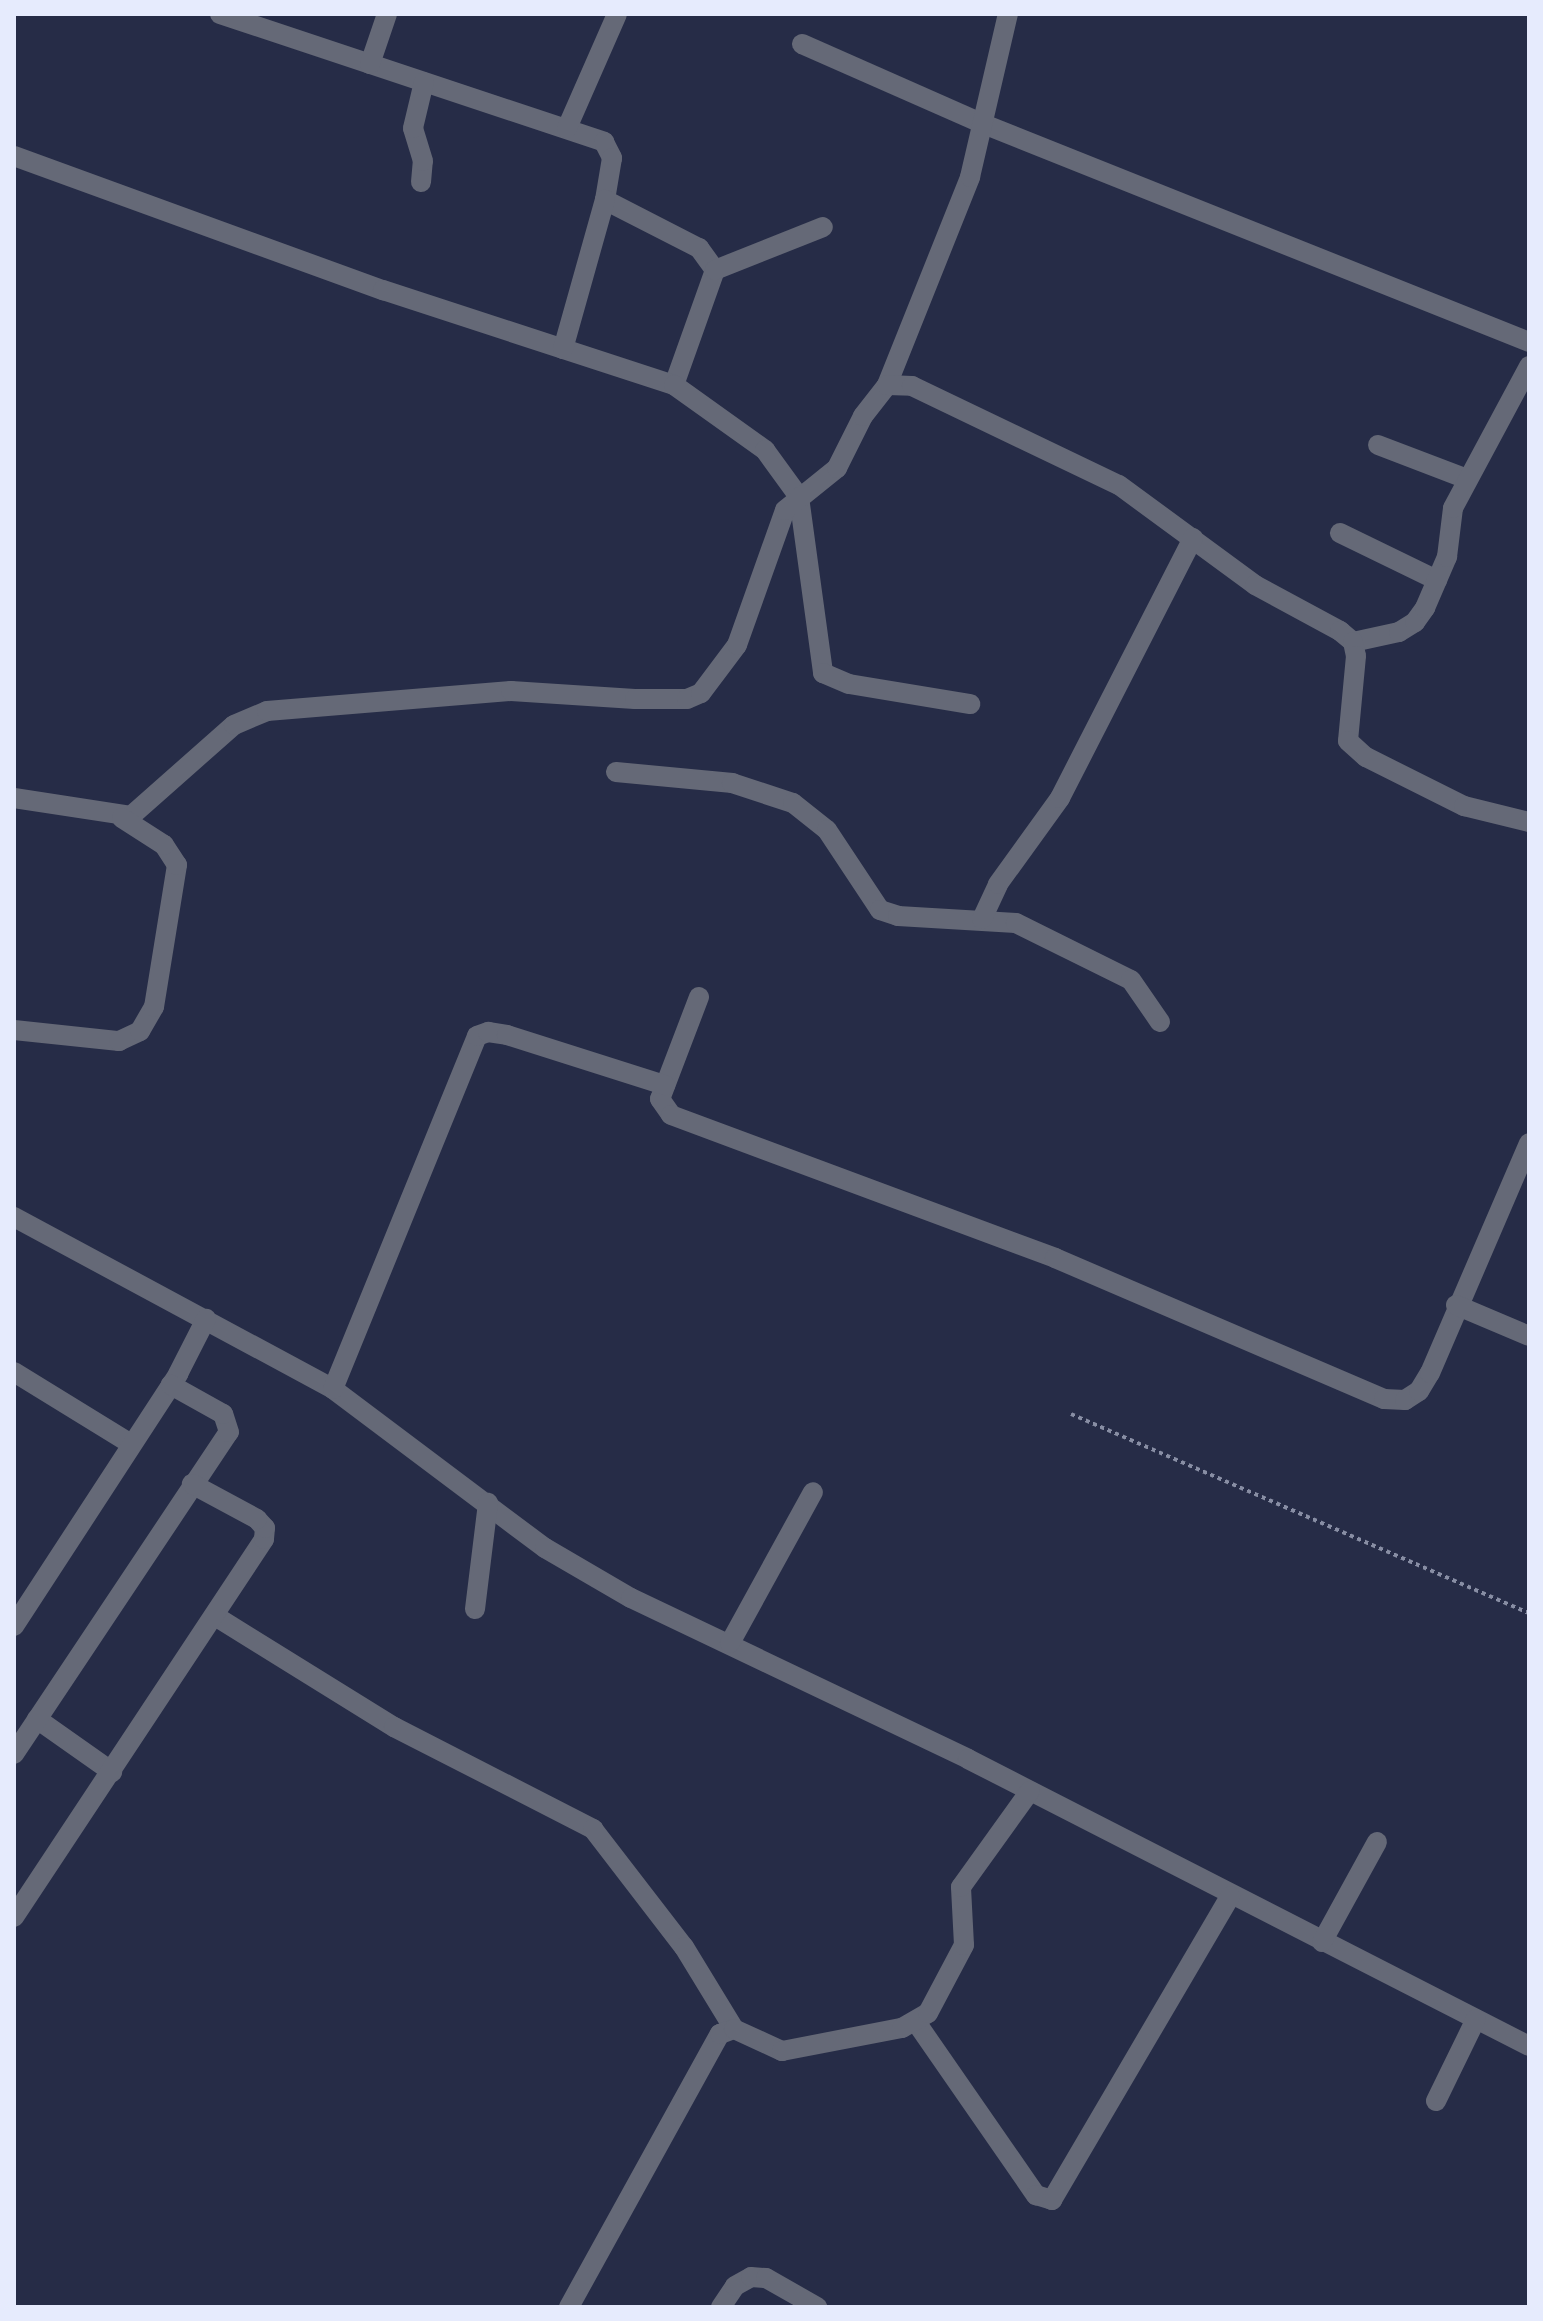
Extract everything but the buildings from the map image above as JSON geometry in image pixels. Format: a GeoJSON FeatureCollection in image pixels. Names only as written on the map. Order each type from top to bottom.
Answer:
{"type":"FeatureCollection","features":[{"type":"Feature","properties":{"kind":"street"},"geometry":{"type":"LineString","coordinates":[[220,14],[567,128],[610,149],[605,200],[563,349]]}},
{"type":"Feature","properties":{"kind":"street"},"geometry":{"type":"LineString","coordinates":[[370,64],[387,14]]}},
{"type":"Feature","properties":{"kind":"street"},"geometry":{"type":"LineString","coordinates":[[567,128],[617,14]]}},
{"type":"Feature","properties":{"kind":"street"},"geometry":{"type":"LineString","coordinates":[[122,818],[150,802],[234,725],[267,711],[511,691],[635,699],[687,699],[701,693],[737,645],[776,528],[799,497],[837,468],[863,416],[887,385],[986,125],[1008,14]]}},
{"type":"Feature","properties":{"kind":"street"},"geometry":{"type":"LineString","coordinates":[[802,44],[986,125],[1529,342]]}},
{"type":"Feature","properties":{"kind":"street"},"geometry":{"type":"LineString","coordinates":[[421,182],[423,161],[413,128],[424,82]]}},
{"type":"Feature","properties":{"kind":"street"},"geometry":{"type":"LineString","coordinates":[[14,156],[674,385],[765,450],[799,497],[823,673],[849,684],[970,704]]}},
{"type":"Feature","properties":{"kind":"street"},"geometry":{"type":"LineString","coordinates":[[605,200],[699,248],[715,270]]}},
{"type":"Feature","properties":{"kind":"street"},"geometry":{"type":"LineString","coordinates":[[674,385],[715,270],[823,227]]}},
{"type":"Feature","properties":{"kind":"street"},"geometry":{"type":"LineString","coordinates":[[887,385],[912,386],[1086,468],[1193,538],[1255,585],[1353,642],[1409,628],[1447,557],[1453,508],[1529,366]]}},
{"type":"Feature","properties":{"kind":"street"},"geometry":{"type":"LineString","coordinates":[[1378,445],[1467,479]]}},
{"type":"Feature","properties":{"kind":"street"},"geometry":{"type":"LineString","coordinates":[[1340,533],[1437,580]]}},
{"type":"Feature","properties":{"kind":"street"},"geometry":{"type":"LineString","coordinates":[[982,919],[998,884],[1060,798],[1193,538]]}},
{"type":"Feature","properties":{"kind":"street"},"geometry":{"type":"LineString","coordinates":[[1353,642],[1348,741],[1366,757],[1464,806],[1529,822]]}},
{"type":"Feature","properties":{"kind":"street"},"geometry":{"type":"LineString","coordinates":[[616,772],[761,789],[820,823],[880,910],[912,917],[1016,923],[1117,971],[1142,992],[1160,1022]]}},
{"type":"Feature","properties":{"kind":"street"},"geometry":{"type":"LineString","coordinates":[[14,798],[122,818],[164,845],[177,865],[154,1007],[140,1031],[119,1041],[14,1030]]}},
{"type":"Feature","properties":{"kind":"street"},"geometry":{"type":"LineString","coordinates":[[699,997],[665,1085],[662,1107],[684,1121],[1055,1258],[1384,1399],[1405,1400],[1419,1391],[1529,1143]]}},
{"type":"Feature","properties":{"kind":"street"},"geometry":{"type":"LineString","coordinates":[[333,1389],[477,1036],[488,1032],[507,1035],[665,1085]]}},
{"type":"Feature","properties":{"kind":"street"},"geometry":{"type":"LineString","coordinates":[[14,1217],[333,1389],[586,1573],[1030,1791],[1230,1896],[1529,2046]]}},
{"type":"Feature","properties":{"kind":"street"},"geometry":{"type":"LineString","coordinates":[[1456,1305],[1529,1336]]}},
{"type":"Feature","properties":{"kind":"street"},"geometry":{"type":"LineString","coordinates":[[14,1626],[171,1385],[206,1319]]}},
{"type":"Feature","properties":{"kind":"street"},"geometry":{"type":"LineString","coordinates":[[14,1372],[131,1444]]}},
{"type":"Feature","properties":{"kind":"street"},"geometry":{"type":"LineString","coordinates":[[14,1754],[192,1484],[224,1443],[229,1422],[171,1385]]}},
{"type":"Feature","properties":{"kind":"street"},"geometry":{"type":"LineString","coordinates":[[14,1917],[254,1556],[265,1528],[192,1484]]}},
{"type":"Feature","properties":{"kind":"street"},"geometry":{"type":"LineString","coordinates":[[730,1643],[813,1492]]}},
{"type":"Feature","properties":{"kind":"street"},"geometry":{"type":"LineString","coordinates":[[475,1609],[488,1503]]}},
{"type":"Feature","properties":{"kind":"street"},"geometry":{"type":"LineString","coordinates":[[215,1616],[394,1727],[593,1829],[684,1947],[734,2029],[782,2051],[916,2022],[928,2013],[964,1945],[961,1887],[1030,1791]]}},
{"type":"Feature","properties":{"kind":"street"},"geometry":{"type":"LineString","coordinates":[[37,1719],[112,1772]]}},
{"type":"Feature","properties":{"kind":"street"},"geometry":{"type":"LineString","coordinates":[[1322,1942],[1377,1842]]}},
{"type":"Feature","properties":{"kind":"street"},"geometry":{"type":"LineString","coordinates":[[916,2022],[1036,2195],[1052,2200],[1230,1896]]}},
{"type":"Feature","properties":{"kind":"street"},"geometry":{"type":"LineString","coordinates":[[1436,2101],[1476,2019]]}},
{"type":"Feature","properties":{"kind":"street"},"geometry":{"type":"LineString","coordinates":[[569,2307],[714,2041],[734,2029]]}},
{"type":"Feature","properties":{"kind":"street"},"geometry":{"type":"LineString","coordinates":[[721,2307],[735,2286],[751,2277],[766,2278],[817,2307]]}},
{"type":"Feature","properties":{"kind":"path"},"geometry":{"type":"LineString","coordinates":[[1071,1414],[1529,1613]]}}]}
